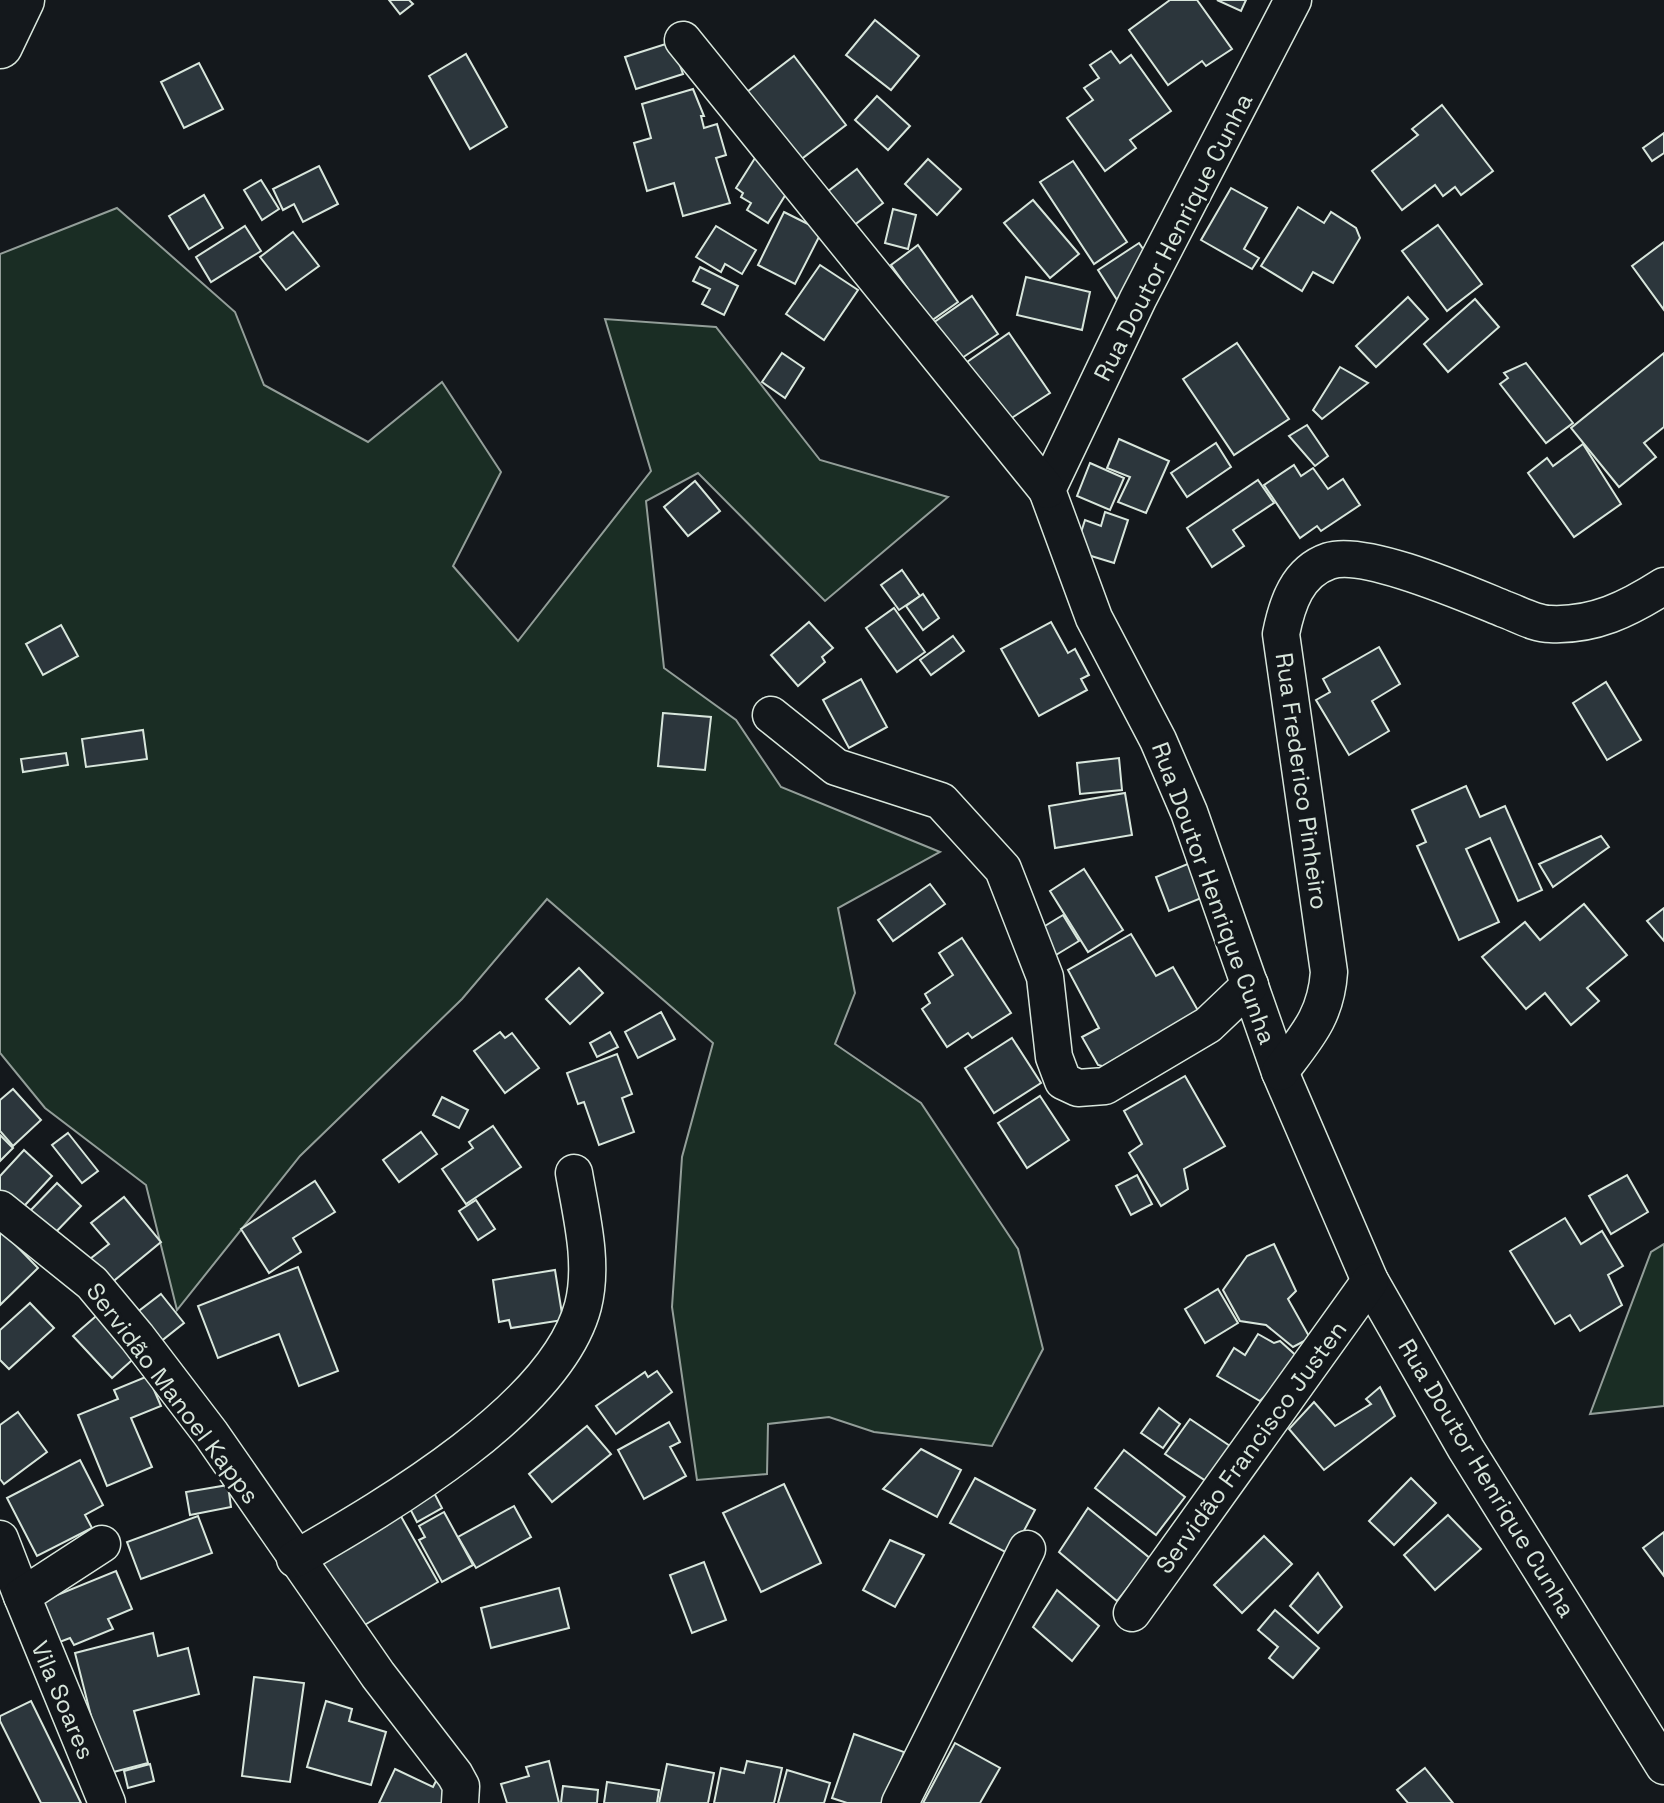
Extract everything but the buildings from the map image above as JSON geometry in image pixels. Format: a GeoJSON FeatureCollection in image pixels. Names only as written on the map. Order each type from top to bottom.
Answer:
{"type":"FeatureCollection","features":[{"type":"Feature","properties":{"kind":"main road"},"geometry":{"type":"LineString","coordinates":[[0,46],[22,0]]}},
{"type":"Feature","properties":{"kind":"street","name":"Rua Doutor Henrique Cunha"},"geometry":{"type":"LineString","coordinates":[[1293,0],[1138,299],[1047,490],[1094,618],[1158,740],[1189,812],[1280,1072],[1370,1281],[1460,1439],[1664,1766]]}},
{"type":"Feature","properties":{"kind":"street"},"geometry":{"type":"LineString","coordinates":[[683,40],[1047,490]]}},
{"type":"Feature","properties":{"kind":"street","name":"Rua Frederico Pinheiro"},"geometry":{"type":"LineString","coordinates":[[1280,1072],[1316,1023],[1327,1002],[1329,972],[1281,634],[1286,610],[1307,574],[1329,561],[1349,558],[1413,574],[1546,625],[1585,623],[1626,609],[1664,586]]}},
{"type":"Feature","properties":{"kind":"street"},"geometry":{"type":"LineString","coordinates":[[771,715],[836,767],[941,801],[1003,869],[1045,977],[1054,1057],[1063,1081],[1078,1088],[1105,1086],[1208,1025],[1250,985]]}},
{"type":"Feature","properties":{"kind":"street"},"geometry":{"type":"LineString","coordinates":[[295,1559],[436,1473],[509,1412],[559,1354],[583,1306],[586,1246],[574,1173]]}},
{"type":"Feature","properties":{"kind":"street","name":"Servidão Manoel Kapps"},"geometry":{"type":"LineString","coordinates":[[0,1209],[92,1283],[211,1434],[295,1559],[455,1775],[461,1786],[460,1803]]}},
{"type":"Feature","properties":{"kind":"street","name":"Servidão Francisco Justen"},"geometry":{"type":"LineString","coordinates":[[1132,1613],[1370,1281]]}},
{"type":"Feature","properties":{"kind":"street","name":"Vila Soares"},"geometry":{"type":"LineString","coordinates":[[0,1539],[107,1803]]}},
{"type":"Feature","properties":{"kind":"street"},"geometry":{"type":"LineString","coordinates":[[22,1596],[102,1544]]}},
{"type":"Feature","properties":{"kind":"street"},"geometry":{"type":"LineString","coordinates":[[900,1803],[1027,1549]]}},
{"type":"Feature","properties":{"kind":"green space"},"geometry":{"type":"Polygon","coordinates":[[[117,208],[235,312],[264,385],[368,442],[442,382],[501,472],[453,566],[518,641],[651,471],[605,319],[716,327],[820,460],[948,497],[825,601],[698,473],[646,501],[664,668],[736,720],[781,787],[940,852],[838,908],[855,993],[835,1044],[921,1103],[1018,1249],[1043,1349],[992,1446],[874,1432],[829,1417],[768,1424],[767,1474],[697,1480],[672,1307],[682,1157],[713,1043],[547,899],[462,999],[300,1156],[177,1310],[146,1185],[45,1108],[0,1053],[0,254],[117,208]]]}},
{"type":"Feature","properties":{"kind":"green space"},"geometry":{"type":"Polygon","coordinates":[[[1664,1244],[1664,1406],[1590,1414],[1651,1252],[1664,1244]]]}}]}
